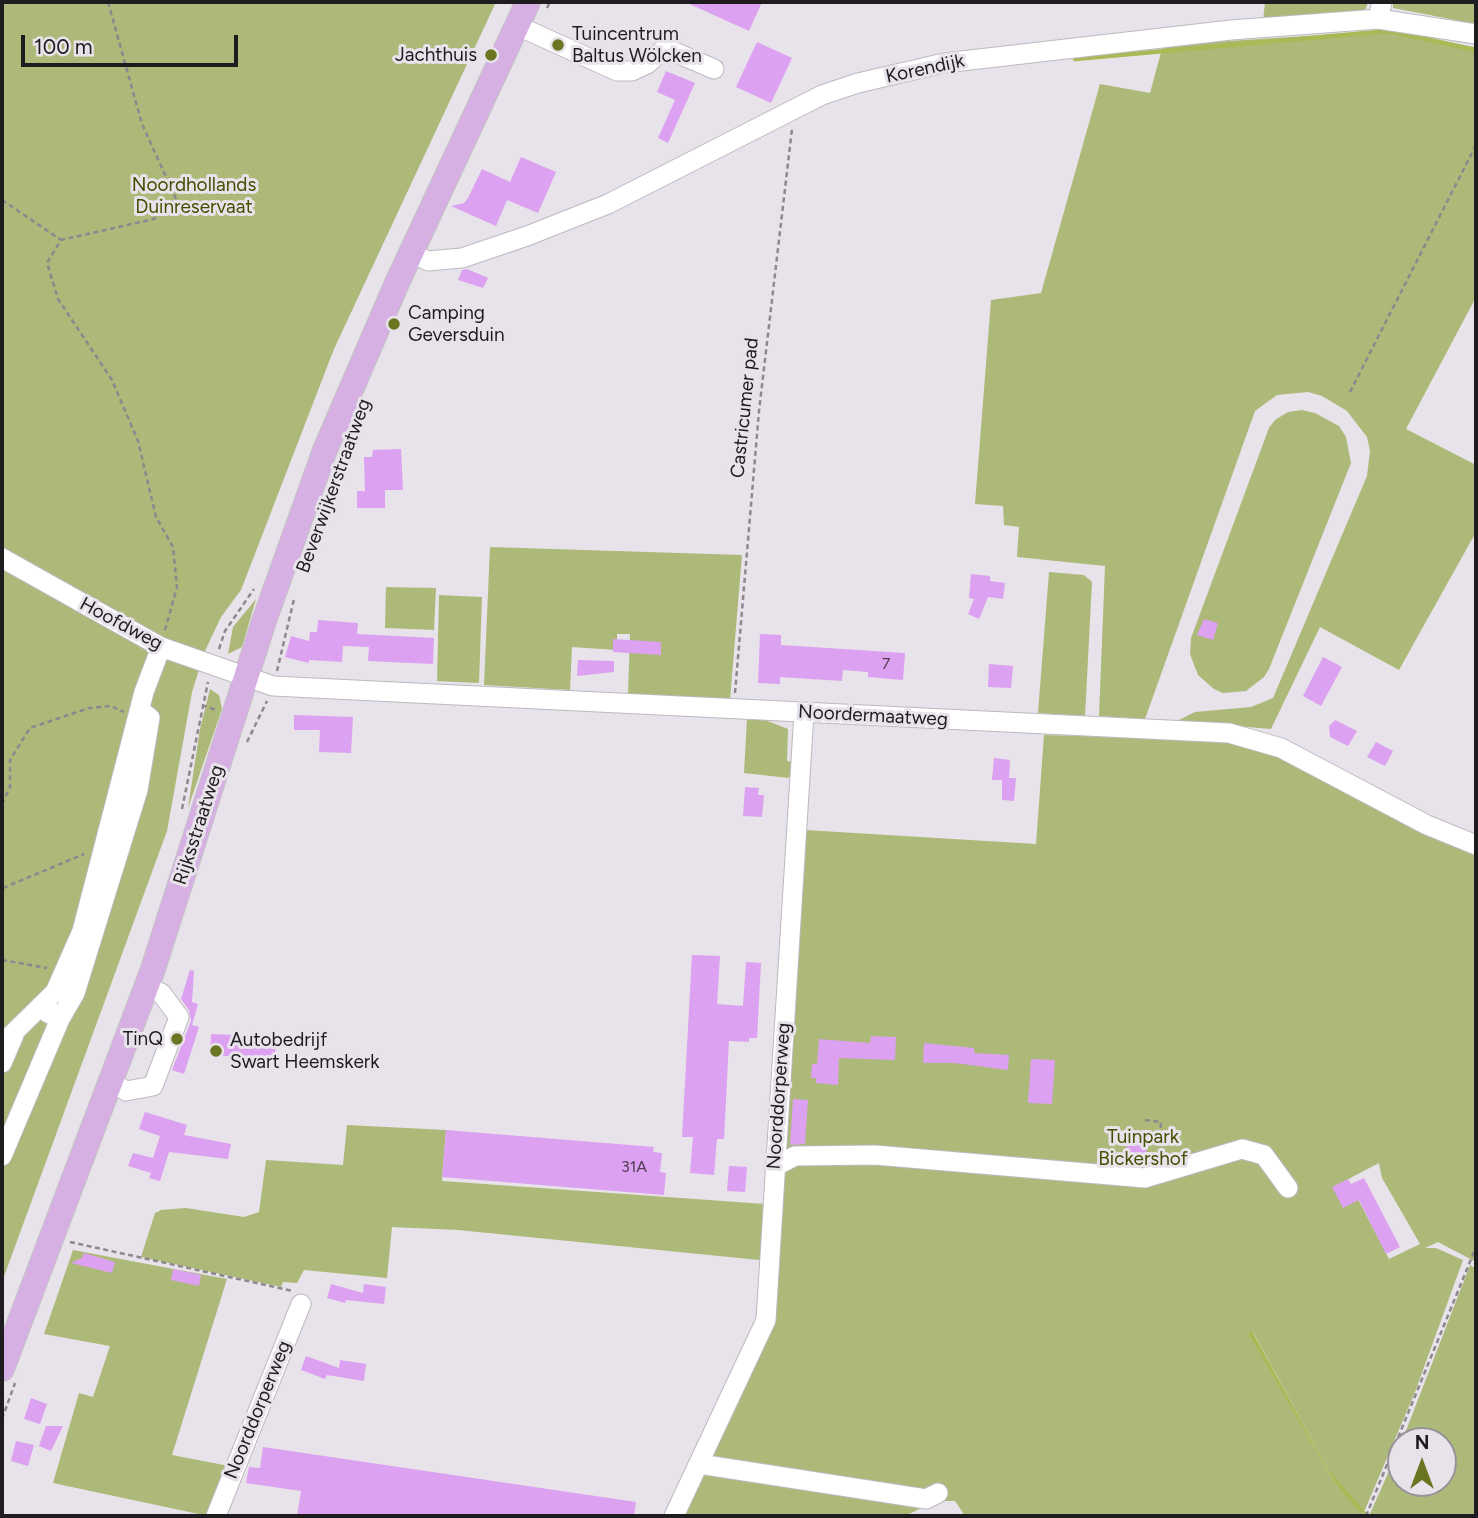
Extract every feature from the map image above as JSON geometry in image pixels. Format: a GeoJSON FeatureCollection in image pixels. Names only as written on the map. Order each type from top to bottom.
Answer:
{"type":"FeatureCollection","features":[{"type":"Feature","properties":{"kind":"main road"},"geometry":{"type":"LineString","coordinates":[[411,253],[527,2]]}},
{"type":"Feature","properties":{"kind":"main road","name":"Rijksstraatweg"},"geometry":{"type":"LineString","coordinates":[[2,1369],[146,986],[246,677],[324,450],[411,253]]}},
{"type":"Feature","properties":{"kind":"street","name":"Korendijk"},"geometry":{"type":"LineString","coordinates":[[411,253],[428,261],[463,258],[527,236],[608,204],[792,109],[858,83],[981,57],[1231,30],[1380,10],[1476,34]]}},
{"type":"Feature","properties":{"kind":"street"},"geometry":{"type":"LineString","coordinates":[[516,26],[617,71],[632,71],[647,64],[662,51],[672,51],[714,69]]}},
{"type":"Feature","properties":{"kind":"street","name":"Hoofdweg"},"geometry":{"type":"LineString","coordinates":[[2,558],[160,647],[246,677]]}},
{"type":"Feature","properties":{"kind":"street"},"geometry":{"type":"LineString","coordinates":[[2,1063],[8,1037],[55,992],[82,930],[137,719],[160,647]]}},
{"type":"Feature","properties":{"kind":"street","name":"Noordermaatweg"},"geometry":{"type":"LineString","coordinates":[[246,677],[273,686],[1247,736],[1281,748],[1427,825],[1476,845]]}},
{"type":"Feature","properties":{"kind":"street","name":"Noorddorperweg"},"geometry":{"type":"LineString","coordinates":[[674,1516],[766,1321],[804,713]]}},
{"type":"Feature","properties":{"kind":"street"},"geometry":{"type":"LineString","coordinates":[[2,1156],[60,1019],[75,993],[138,790],[150,718],[145,714],[137,719]]}},
{"type":"Feature","properties":{"kind":"street"},"geometry":{"type":"LineString","coordinates":[[111,1082],[126,1091],[153,1086],[179,1017],[161,993],[146,986]]}},
{"type":"Feature","properties":{"kind":"street"},"geometry":{"type":"LineString","coordinates":[[47,1000],[48,1013],[60,1019]]}},
{"type":"Feature","properties":{"kind":"street"},"geometry":{"type":"LineString","coordinates":[[774,1167],[795,1156],[875,1156],[1090,1175],[1156,1176],[1226,1152],[1251,1150],[1272,1162],[1288,1188]]}},
{"type":"Feature","properties":{"kind":"street","name":"Noorddorperweg"},"geometry":{"type":"LineString","coordinates":[[216,1516],[301,1304]]}},
{"type":"Feature","properties":{"kind":"street"},"geometry":{"type":"LineString","coordinates":[[699,1464],[926,1499],[938,1493]]}},
{"type":"Feature","properties":{"kind":"path"},"geometry":{"type":"LineString","coordinates":[[108,2],[142,124],[177,201],[154,219],[61,240],[47,263],[58,299],[112,380],[138,441],[156,517],[173,547],[177,587],[160,647]]}},
{"type":"Feature","properties":{"kind":"path","name":"Castricumer pad"},"geometry":{"type":"LineString","coordinates":[[734,710],[759,411],[793,127],[792,109]]}},
{"type":"Feature","properties":{"kind":"path"},"geometry":{"type":"LineString","coordinates":[[1350,392],[1476,145]]}},
{"type":"Feature","properties":{"kind":"path"},"geometry":{"type":"LineString","coordinates":[[2,201],[61,240]]}},
{"type":"Feature","properties":{"kind":"path","name":"Beverwijkerstraatweg"},"geometry":{"type":"LineString","coordinates":[[273,686],[296,589]]}},
{"type":"Feature","properties":{"kind":"path","name":"Rijksstraatweg"},"geometry":{"type":"LineString","coordinates":[[182,809],[201,705],[225,631],[233,620]]}},
{"type":"Feature","properties":{"kind":"path"},"geometry":{"type":"LineString","coordinates":[[254,727],[273,686]]}},
{"type":"Feature","properties":{"kind":"path"},"geometry":{"type":"LineString","coordinates":[[2,804],[10,787],[10,760],[30,728],[55,718],[111,706],[137,719]]}},
{"type":"Feature","properties":{"kind":"path"},"geometry":{"type":"LineString","coordinates":[[3,888],[103,846]]}},
{"type":"Feature","properties":{"kind":"path"},"geometry":{"type":"LineString","coordinates":[[2,873],[2,898]]}},
{"type":"Feature","properties":{"kind":"path"},"geometry":{"type":"LineString","coordinates":[[2,960],[64,972]]}},
{"type":"Feature","properties":{"kind":"path"},"geometry":{"type":"LineString","coordinates":[[1145,1120],[1161,1122],[1156,1176]]}},
{"type":"Feature","properties":{"kind":"path"},"geometry":{"type":"LineString","coordinates":[[52,1238],[302,1293],[301,1304]]}},
{"type":"Feature","properties":{"kind":"path"},"geometry":{"type":"LineString","coordinates":[[1366,1516],[1476,1247]]}},
{"type":"Feature","properties":{"kind":"green space","name":"Noordhollands Duinreservaat"},"geometry":{"type":"Polygon","coordinates":[[[2,2],[496,2],[334,349],[241,590],[221,617],[205,651],[192,692],[167,831],[2,1282],[2,2]]]}},
{"type":"Feature","properties":{"kind":"green space"},"geometry":{"type":"Polygon","coordinates":[[[1265,2],[1368,2],[1364,14],[1263,21],[1265,2]]]}},
{"type":"Feature","properties":{"kind":"green space"},"geometry":{"type":"Polygon","coordinates":[[[1393,2],[1476,2],[1476,24],[1393,8],[1393,2]]]}},
{"type":"Feature","properties":{"kind":"green space"},"geometry":{"type":"Polygon","coordinates":[[[1389,31],[1476,48],[1476,297],[1406,429],[1476,465],[1476,532],[1399,670],[1320,627],[1271,729],[1177,721],[1195,712],[1251,707],[1273,698],[1367,476],[1370,451],[1367,437],[1347,411],[1322,396],[1308,392],[1277,395],[1255,411],[1145,719],[1099,716],[1105,566],[1017,557],[1019,527],[1004,525],[1003,506],[975,504],[991,300],[1041,293],[1100,84],[1150,93],[1163,45],[1389,31]]]}},
{"type":"Feature","properties":{"kind":"green space"},"geometry":{"type":"Polygon","coordinates":[[[1302,410],[1315,413],[1339,426],[1346,437],[1351,463],[1269,669],[1264,677],[1246,691],[1223,693],[1198,675],[1190,654],[1191,638],[1269,428],[1275,420],[1288,412],[1302,410]]]}},
{"type":"Feature","properties":{"kind":"green space"},"geometry":{"type":"Polygon","coordinates":[[[490,547],[742,555],[730,700],[628,694],[630,634],[617,634],[617,650],[572,647],[570,690],[484,685],[490,547]]]}},
{"type":"Feature","properties":{"kind":"green space"},"geometry":{"type":"Polygon","coordinates":[[[1049,572],[1084,575],[1092,582],[1085,716],[1038,713],[1049,572]]]}},
{"type":"Feature","properties":{"kind":"green space"},"geometry":{"type":"Polygon","coordinates":[[[386,587],[436,588],[434,630],[385,628],[386,587]]]}},
{"type":"Feature","properties":{"kind":"green space"},"geometry":{"type":"Polygon","coordinates":[[[439,595],[482,597],[479,683],[437,681],[439,595]]]}},
{"type":"Feature","properties":{"kind":"green space"},"geometry":{"type":"Polygon","coordinates":[[[256,599],[242,647],[228,654],[233,627],[256,599]]]}},
{"type":"Feature","properties":{"kind":"green space"},"geometry":{"type":"Polygon","coordinates":[[[210,689],[219,695],[222,709],[188,808],[200,729],[210,689]]]}},
{"type":"Feature","properties":{"kind":"green space"},"geometry":{"type":"Polygon","coordinates":[[[747,718],[760,718],[788,729],[787,761],[795,762],[789,778],[744,773],[747,718]]]}},
{"type":"Feature","properties":{"kind":"green space","name":"Tuinpark Bickershof"},"geometry":{"type":"Polygon","coordinates":[[[1044,735],[1227,740],[1309,768],[1476,850],[1476,1262],[1438,1242],[1425,1248],[1436,1248],[1463,1260],[1400,1427],[1387,1427],[1387,1458],[1364,1512],[1328,1469],[1253,1332],[1249,1334],[1334,1482],[1366,1516],[965,1516],[955,1501],[936,1501],[923,1495],[707,1462],[757,1362],[805,830],[1036,844],[1044,735]],[[1379,1163],[1333,1187],[1358,1199],[1389,1259],[1420,1244],[1382,1178],[1379,1163]]]}},
{"type":"Feature","properties":{"kind":"green space"},"geometry":{"type":"Polygon","coordinates":[[[347,1125],[446,1130],[442,1181],[765,1204],[765,1251],[759,1260],[458,1230],[392,1227],[387,1278],[304,1270],[297,1283],[283,1282],[281,1287],[141,1257],[155,1213],[161,1210],[186,1208],[244,1217],[259,1212],[266,1160],[343,1165],[347,1125]]]}},
{"type":"Feature","properties":{"kind":"green space"},"geometry":{"type":"Polygon","coordinates":[[[73,1250],[227,1279],[172,1455],[229,1466],[208,1516],[53,1483],[79,1393],[93,1397],[110,1346],[44,1334],[73,1250]]]}},
{"type":"Feature","properties":{"kind":"green space"},"geometry":{"type":"Polygon","coordinates":[[[1470,1265],[1476,1269],[1476,1516],[1369,1516],[1387,1476],[1387,1497],[1457,1497],[1457,1427],[1407,1427],[1470,1265]]]}},
{"type":"Feature","properties":{"kind":"green space"},"geometry":{"type":"Polygon","coordinates":[[[706,1470],[934,1502],[905,1516],[681,1516],[706,1470]]]}},
{"type":"Feature","properties":{"kind":"shaded area"},"geometry":{"type":"Polygon","coordinates":[[[1252,1331],[1328,1469],[1369,1516],[1358,1510],[1334,1482],[1248,1333],[1252,1331]]]}},
{"type":"Feature","properties":{"kind":"building"},"geometry":{"type":"Polygon","coordinates":[[[685,2],[762,2],[749,31],[685,2]]]}},
{"type":"Feature","properties":{"kind":"building"},"geometry":{"type":"Polygon","coordinates":[[[757,42],[792,58],[771,103],[736,87],[757,42]]]}},
{"type":"Feature","properties":{"kind":"building"},"geometry":{"type":"Polygon","coordinates":[[[666,71],[695,83],[668,143],[658,138],[675,100],[657,92],[666,71]]]}},
{"type":"Feature","properties":{"kind":"building"},"geometry":{"type":"Polygon","coordinates":[[[521,157],[556,172],[538,213],[507,200],[496,226],[451,206],[464,203],[482,169],[510,182],[521,157]]]}},
{"type":"Feature","properties":{"kind":"building"},"geometry":{"type":"Polygon","coordinates":[[[467,269],[488,278],[483,288],[458,280],[462,270],[467,269]]]}},
{"type":"Feature","properties":{"kind":"building"},"geometry":{"type":"Polygon","coordinates":[[[401,449],[403,490],[385,490],[385,508],[357,508],[357,491],[365,491],[364,457],[372,457],[373,450],[401,449]]]}},
{"type":"Feature","properties":{"kind":"building"},"geometry":{"type":"Polygon","coordinates":[[[971,574],[990,576],[990,581],[1005,583],[1003,599],[988,597],[979,619],[968,614],[974,599],[969,598],[971,574]]]}},
{"type":"Feature","properties":{"kind":"building"},"geometry":{"type":"Polygon","coordinates":[[[1204,619],[1218,623],[1213,640],[1197,635],[1204,619]]]}},
{"type":"Feature","properties":{"kind":"building"},"geometry":{"type":"Polygon","coordinates":[[[318,620],[358,623],[357,634],[434,638],[433,664],[368,661],[369,647],[343,646],[342,662],[309,660],[309,663],[285,657],[291,636],[309,641],[310,632],[317,632],[318,620]]]}},
{"type":"Feature","properties":{"kind":"building"},"geometry":{"type":"Polygon","coordinates":[[[760,634],[781,635],[781,645],[905,653],[903,680],[868,677],[868,672],[843,670],[842,681],[780,677],[780,684],[758,683],[760,634]]]}},
{"type":"Feature","properties":{"kind":"building"},"geometry":{"type":"Polygon","coordinates":[[[613,639],[661,642],[661,655],[613,652],[613,639]]]}},
{"type":"Feature","properties":{"kind":"building"},"geometry":{"type":"Polygon","coordinates":[[[1323,657],[1342,667],[1321,706],[1303,696],[1323,657]]]}},
{"type":"Feature","properties":{"kind":"building"},"geometry":{"type":"Polygon","coordinates":[[[578,660],[614,661],[614,672],[577,676],[578,660]]]}},
{"type":"Feature","properties":{"kind":"building"},"geometry":{"type":"Polygon","coordinates":[[[989,664],[1013,666],[1011,688],[988,687],[989,664]]]}},
{"type":"Feature","properties":{"kind":"building"},"geometry":{"type":"Polygon","coordinates":[[[294,715],[353,717],[351,753],[319,752],[320,730],[294,730],[294,715]]]}},
{"type":"Feature","properties":{"kind":"building"},"geometry":{"type":"Polygon","coordinates":[[[1335,720],[1357,731],[1348,746],[1330,737],[1329,726],[1335,720]]]}},
{"type":"Feature","properties":{"kind":"building"},"geometry":{"type":"Polygon","coordinates":[[[1376,742],[1393,751],[1385,766],[1367,757],[1376,742]]]}},
{"type":"Feature","properties":{"kind":"building"},"geometry":{"type":"Polygon","coordinates":[[[994,758],[1010,760],[1009,778],[1016,778],[1014,801],[1002,800],[1002,780],[992,780],[994,758]]]}},
{"type":"Feature","properties":{"kind":"building"},"geometry":{"type":"Polygon","coordinates":[[[745,787],[759,788],[758,795],[764,795],[762,817],[743,816],[745,787]]]}},
{"type":"Feature","properties":{"kind":"building"},"geometry":{"type":"Polygon","coordinates":[[[692,955],[720,956],[717,1004],[743,1006],[746,962],[761,963],[757,1038],[749,1038],[749,1042],[729,1041],[724,1139],[717,1139],[714,1175],[690,1173],[693,1137],[682,1137],[692,955]]]}},
{"type":"Feature","properties":{"kind":"building"},"geometry":{"type":"Polygon","coordinates":[[[190,970],[194,971],[192,1002],[198,1004],[192,1025],[199,1027],[184,1074],[172,1070],[191,1021],[189,1010],[181,999],[190,970]]]}},
{"type":"Feature","properties":{"kind":"building"},"geometry":{"type":"Polygon","coordinates":[[[211,1034],[276,1037],[275,1059],[210,1055],[211,1034]]]}},
{"type":"Feature","properties":{"kind":"building"},"geometry":{"type":"Polygon","coordinates":[[[871,1036],[896,1037],[895,1060],[839,1058],[838,1085],[816,1083],[816,1078],[811,1078],[812,1064],[817,1064],[819,1039],[870,1043],[871,1036]]]}},
{"type":"Feature","properties":{"kind":"building"},"geometry":{"type":"Polygon","coordinates":[[[924,1043],[974,1048],[974,1053],[1009,1055],[1008,1070],[954,1063],[923,1063],[924,1043]]]}},
{"type":"Feature","properties":{"kind":"building"},"geometry":{"type":"Polygon","coordinates":[[[1031,1059],[1055,1060],[1052,1104],[1028,1103],[1031,1059]]]}},
{"type":"Feature","properties":{"kind":"building"},"geometry":{"type":"Polygon","coordinates":[[[793,1099],[808,1100],[805,1144],[790,1145],[793,1099]]]}},
{"type":"Feature","properties":{"kind":"building"},"geometry":{"type":"Polygon","coordinates":[[[145,1112],[187,1125],[184,1135],[231,1144],[228,1159],[169,1152],[160,1181],[149,1178],[151,1173],[128,1166],[133,1153],[153,1158],[160,1136],[139,1129],[145,1112]]]}},
{"type":"Feature","properties":{"kind":"building"},"geometry":{"type":"Polygon","coordinates":[[[446,1130],[654,1147],[653,1152],[662,1153],[660,1172],[666,1173],[664,1195],[442,1177],[446,1130]]]}},
{"type":"Feature","properties":{"kind":"building"},"geometry":{"type":"Polygon","coordinates":[[[1127,1138],[1147,1140],[1146,1157],[1126,1155],[1127,1138]]]}},
{"type":"Feature","properties":{"kind":"building"},"geometry":{"type":"Polygon","coordinates":[[[729,1166],[747,1167],[745,1192],[727,1191],[729,1166]]]}},
{"type":"Feature","properties":{"kind":"building"},"geometry":{"type":"Polygon","coordinates":[[[1364,1178],[1400,1247],[1386,1254],[1359,1200],[1343,1208],[1332,1187],[1348,1179],[1351,1184],[1364,1178]]]}},
{"type":"Feature","properties":{"kind":"building"},"geometry":{"type":"Polygon","coordinates":[[[84,1253],[115,1262],[112,1273],[71,1263],[82,1258],[84,1253]]]}},
{"type":"Feature","properties":{"kind":"building"},"geometry":{"type":"Polygon","coordinates":[[[173,1269],[201,1275],[199,1286],[171,1280],[173,1269]]]}},
{"type":"Feature","properties":{"kind":"building"},"geometry":{"type":"Polygon","coordinates":[[[331,1284],[363,1293],[364,1284],[386,1287],[384,1304],[346,1300],[345,1303],[327,1298],[331,1284]]]}},
{"type":"Feature","properties":{"kind":"building"},"geometry":{"type":"Polygon","coordinates":[[[306,1356],[339,1368],[340,1360],[366,1364],[364,1381],[327,1375],[325,1379],[301,1370],[306,1356]]]}},
{"type":"Feature","properties":{"kind":"building"},"geometry":{"type":"Polygon","coordinates":[[[31,1398],[47,1404],[40,1424],[24,1419],[31,1398]]]}},
{"type":"Feature","properties":{"kind":"building"},"geometry":{"type":"Polygon","coordinates":[[[46,1426],[63,1426],[51,1451],[39,1446],[46,1426]]]}},
{"type":"Feature","properties":{"kind":"building"},"geometry":{"type":"Polygon","coordinates":[[[16,1441],[34,1445],[28,1466],[11,1461],[16,1441]]]}},
{"type":"Feature","properties":{"kind":"building"},"geometry":{"type":"Polygon","coordinates":[[[263,1447],[636,1502],[634,1516],[297,1516],[301,1491],[246,1483],[249,1467],[260,1468],[263,1447]]]}},
{"type":"Feature","properties":{"kind":"waterway"},"geometry":{"type":"LineString","coordinates":[[1075,59],[1389,31],[1476,50]]}},
{"type":"Feature","properties":{"kind":"place","name":"Tuincentrum Baltus Wölcken"},"geometry":{"type":"Point","coordinates":[558,45]}},
{"type":"Feature","properties":{"kind":"place","name":"Jachthuis"},"geometry":{"type":"Point","coordinates":[491,55]}},
{"type":"Feature","properties":{"kind":"place","name":"Camping Geversduin"},"geometry":{"type":"Point","coordinates":[394,324]}},
{"type":"Feature","properties":{"kind":"place","name":"TinQ"},"geometry":{"type":"Point","coordinates":[177,1039]}},
{"type":"Feature","properties":{"kind":"place","name":"Autobedrijf Swart Heemskerk"},"geometry":{"type":"Point","coordinates":[216,1051]}}]}
